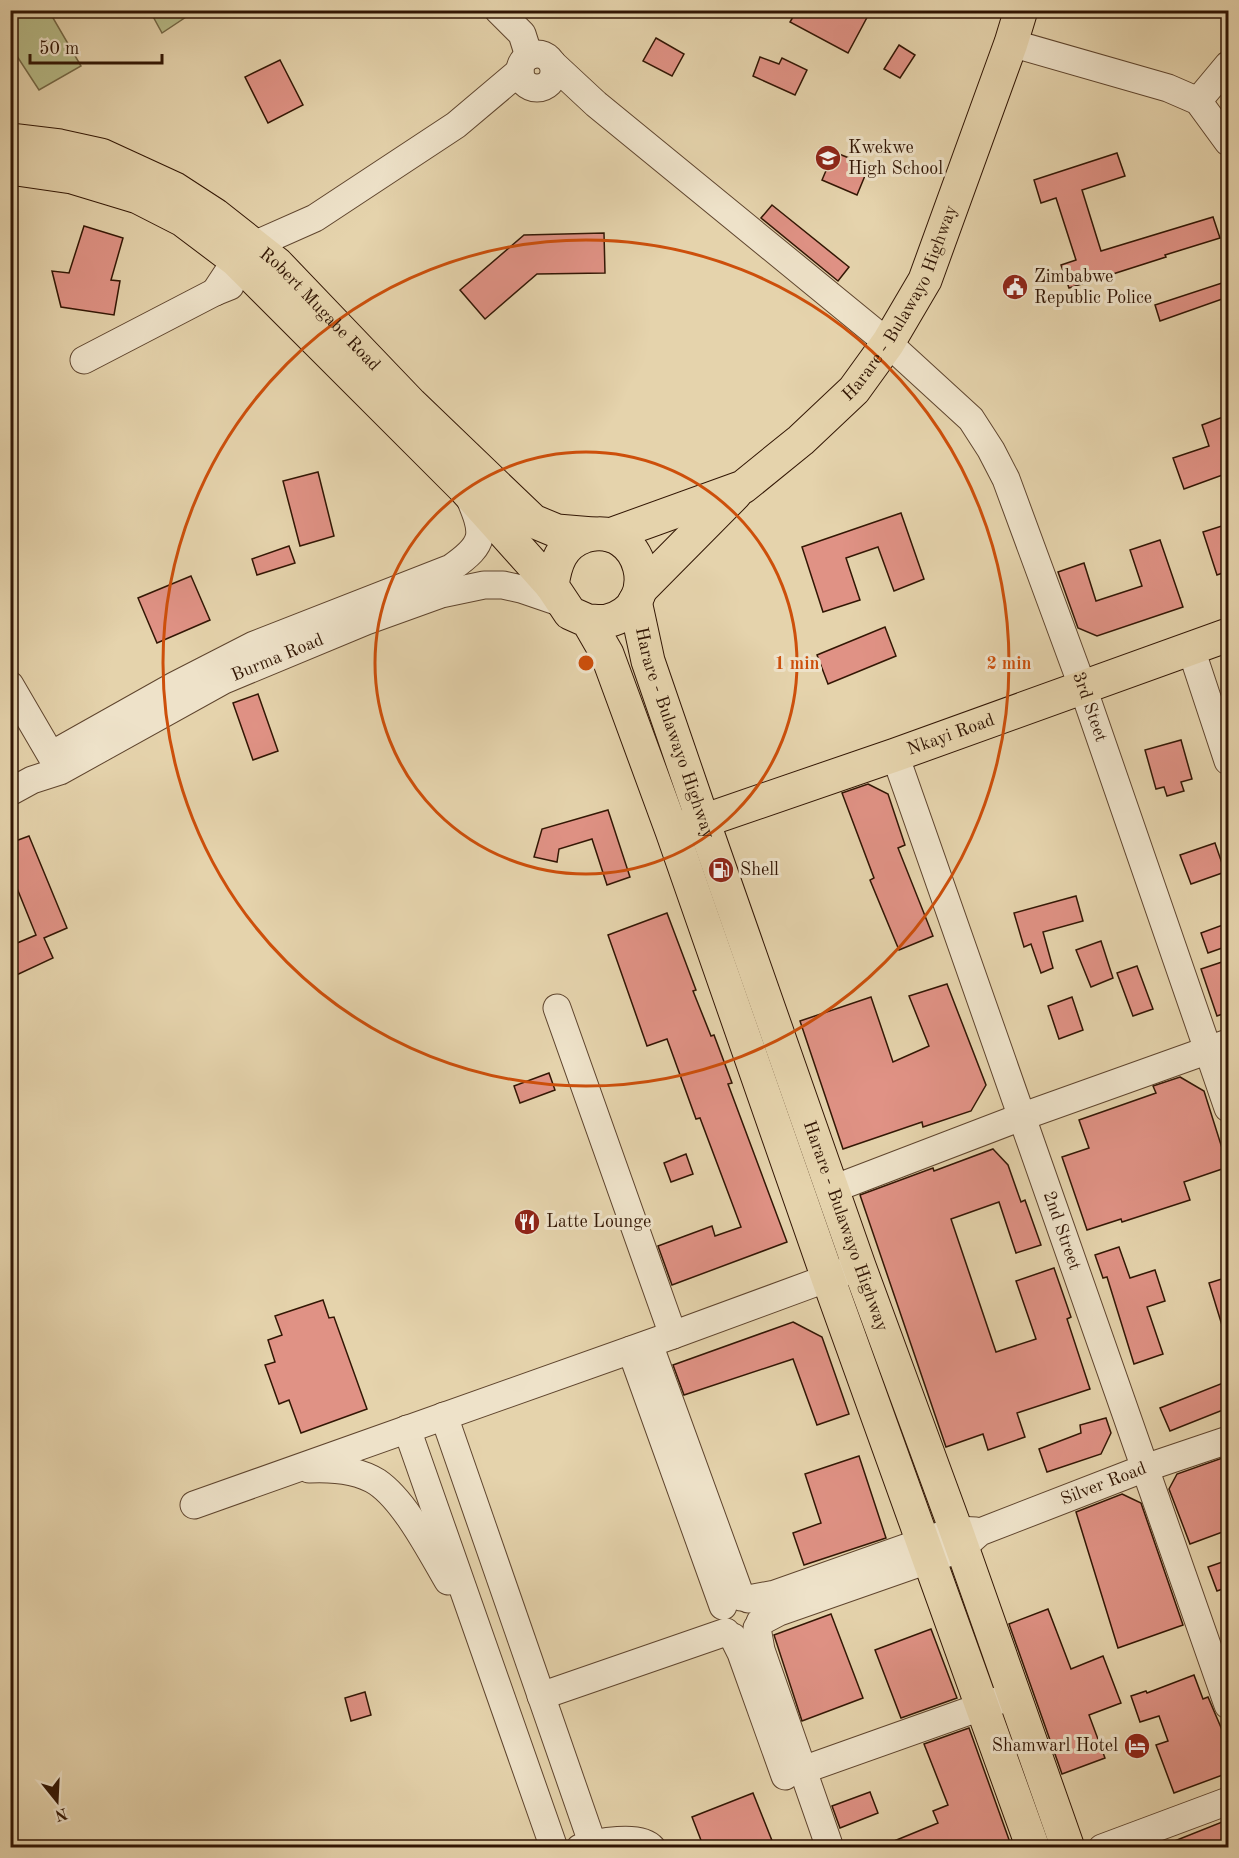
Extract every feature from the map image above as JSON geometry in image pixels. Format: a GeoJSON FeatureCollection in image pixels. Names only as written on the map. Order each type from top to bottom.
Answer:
{"type":"FeatureCollection","features":[{"type":"Feature","properties":{"kind":"main road","name":"Harare - Bulawayo Highway"},"geometry":{"type":"LineString","coordinates":[[1021,10],[925,280],[888,343],[854,390],[801,440],[743,487],[602,535],[576,539],[563,550],[555,565],[568,604],[607,654],[1033,1848]]}},
{"type":"Feature","properties":{"kind":"main road","name":"Robert Mugabe Road"},"geometry":{"type":"LineString","coordinates":[[10,140],[102,155],[175,189],[215,215],[391,417],[466,490],[568,604]]}},
{"type":"Feature","properties":{"kind":"main road","name":"Robert Mugabe Road"},"geometry":{"type":"LineString","coordinates":[[10,168],[72,177],[138,197],[256,262],[411,404],[533,521],[557,531],[602,535]]}},
{"type":"Feature","properties":{"kind":"main road"},"geometry":{"type":"LineString","coordinates":[[638,595],[743,487]]}},
{"type":"Feature","properties":{"kind":"main road","name":"Harare - Bulawayo Highway"},"geometry":{"type":"LineString","coordinates":[[602,535],[626,543],[636,556],[642,572],[638,595],[648,661],[859,1266],[918,1426],[966,1536],[1014,1695],[1068,1848]]}},
{"type":"Feature","properties":{"kind":"main road","name":"Harare - Bulawayo Highway"},"geometry":{"type":"LineString","coordinates":[[568,604],[606,621],[623,614],[638,595]]}},
{"type":"Feature","properties":{"kind":"main road","name":"Nkayi Road"},"geometry":{"type":"LineString","coordinates":[[672,831],[895,755],[1228,635]]}},
{"type":"Feature","properties":{"kind":"main road"},"geometry":{"type":"LineString","coordinates":[[693,891],[724,881]]}},
{"type":"Feature","properties":{"kind":"main road"},"geometry":{"type":"LineString","coordinates":[[726,985],[757,974]]}},
{"type":"Feature","properties":{"kind":"main road"},"geometry":{"type":"LineString","coordinates":[[886,1438],[918,1426]]}},
{"type":"Feature","properties":{"kind":"street"},"geometry":{"type":"LineString","coordinates":[[84,360],[215,292],[315,218],[537,72],[522,34],[498,10]]}},
{"type":"Feature","properties":{"kind":"street"},"geometry":{"type":"LineString","coordinates":[[1011,43],[1168,88],[1198,101],[1228,142]]}},
{"type":"Feature","properties":{"kind":"street"},"geometry":{"type":"LineString","coordinates":[[1198,101],[1228,65]]}},
{"type":"Feature","properties":{"kind":"street","name":"3rd Steet"},"geometry":{"type":"LineString","coordinates":[[537,72],[596,104],[888,343],[971,419],[1006,479],[1218,1047],[1228,1108]]}},
{"type":"Feature","properties":{"kind":"street"},"geometry":{"type":"LineString","coordinates":[[21,786],[174,686],[245,649],[451,568],[476,548],[480,540],[477,516],[466,490]]}},
{"type":"Feature","properties":{"kind":"street","name":"Burma Road"},"geometry":{"type":"LineString","coordinates":[[55,763],[224,680],[366,621],[441,594],[484,585],[503,585],[568,604]]}},
{"type":"Feature","properties":{"kind":"street"},"geometry":{"type":"LineString","coordinates":[[1191,649],[1228,760]]}},
{"type":"Feature","properties":{"kind":"street"},"geometry":{"type":"LineString","coordinates":[[10,684],[55,763]]}},
{"type":"Feature","properties":{"kind":"street","name":"2nd Street"},"geometry":{"type":"LineString","coordinates":[[895,755],[1228,1705]]}},
{"type":"Feature","properties":{"kind":"street"},"geometry":{"type":"LineString","coordinates":[[557,1008],[651,1343],[738,1617],[741,1653],[811,1848]]}},
{"type":"Feature","properties":{"kind":"street"},"geometry":{"type":"LineString","coordinates":[[833,1189],[1021,1117],[1218,1047]]}},
{"type":"Feature","properties":{"kind":"street"},"geometry":{"type":"LineString","coordinates":[[194,1505],[651,1343],[859,1266]]}},
{"type":"Feature","properties":{"kind":"street"},"geometry":{"type":"LineString","coordinates":[[444,1416],[539,1689],[589,1846],[630,1840],[649,1844],[652,1848]]}},
{"type":"Feature","properties":{"kind":"street"},"geometry":{"type":"LineString","coordinates":[[407,1430],[554,1848]]}},
{"type":"Feature","properties":{"kind":"street","name":"Silver Road"},"geometry":{"type":"LineString","coordinates":[[539,1689],[738,1617],[779,1612],[926,1550],[1228,1440]]}},
{"type":"Feature","properties":{"kind":"street"},"geometry":{"type":"LineString","coordinates":[[295,1469],[328,1468],[357,1474],[377,1482],[395,1500],[423,1538],[478,1631]]}},
{"type":"Feature","properties":{"kind":"street"},"geometry":{"type":"LineString","coordinates":[[738,1617],[760,1650],[830,1848]]}},
{"type":"Feature","properties":{"kind":"street"},"geometry":{"type":"LineString","coordinates":[[803,1770],[1014,1695]]}},
{"type":"Feature","properties":{"kind":"street"},"geometry":{"type":"LineString","coordinates":[[1102,1848],[1228,1801]]}},
{"type":"Feature","properties":{"kind":"green space"},"geometry":{"type":"Polygon","coordinates":[[[11,10],[49,11],[81,66],[39,90],[11,47],[11,10]]]}},
{"type":"Feature","properties":{"kind":"green space"},"geometry":{"type":"Polygon","coordinates":[[[150,11],[195,11],[162,33],[150,11]]]}},
{"type":"Feature","properties":{"kind":"building"},"geometry":{"type":"Polygon","coordinates":[[[797,10],[871,10],[848,53],[790,22],[797,10]]]}},
{"type":"Feature","properties":{"kind":"building"},"geometry":{"type":"Polygon","coordinates":[[[656,38],[684,54],[672,76],[643,61],[656,38]]]}},
{"type":"Feature","properties":{"kind":"building"},"geometry":{"type":"Polygon","coordinates":[[[899,45],[915,55],[900,78],[884,69],[899,45]]]}},
{"type":"Feature","properties":{"kind":"building"},"geometry":{"type":"Polygon","coordinates":[[[760,57],[779,64],[782,58],[807,70],[795,95],[753,76],[760,57]]]}},
{"type":"Feature","properties":{"kind":"building"},"geometry":{"type":"Polygon","coordinates":[[[280,60],[303,105],[268,123],[245,77],[280,60]]]}},
{"type":"Feature","properties":{"kind":"building"},"geometry":{"type":"Polygon","coordinates":[[[834,152],[869,166],[857,195],[822,180],[834,152]]]}},
{"type":"Feature","properties":{"kind":"building"},"geometry":{"type":"Polygon","coordinates":[[[1117,153],[1125,176],[1082,190],[1101,251],[1213,217],[1220,238],[1069,288],[1061,265],[1076,260],[1056,198],[1041,203],[1034,180],[1117,153]]]}},
{"type":"Feature","properties":{"kind":"building"},"geometry":{"type":"Polygon","coordinates":[[[772,205],[849,267],[838,281],[761,218],[772,205]]]}},
{"type":"Feature","properties":{"kind":"building"},"geometry":{"type":"Polygon","coordinates":[[[84,226],[123,238],[111,280],[120,281],[114,315],[61,307],[52,271],[69,273],[84,226]]]}},
{"type":"Feature","properties":{"kind":"building"},"geometry":{"type":"Polygon","coordinates":[[[604,233],[605,273],[537,274],[485,319],[460,290],[524,235],[604,233]]]}},
{"type":"Feature","properties":{"kind":"building"},"geometry":{"type":"Polygon","coordinates":[[[1228,281],[1228,297],[1160,321],[1155,305],[1228,281]]]}},
{"type":"Feature","properties":{"kind":"building"},"geometry":{"type":"Polygon","coordinates":[[[1228,415],[1228,473],[1184,489],[1173,458],[1209,446],[1202,425],[1228,415]]]}},
{"type":"Feature","properties":{"kind":"building"},"geometry":{"type":"Polygon","coordinates":[[[318,472],[334,536],[300,546],[283,481],[318,472]]]}},
{"type":"Feature","properties":{"kind":"building"},"geometry":{"type":"Polygon","coordinates":[[[901,513],[924,579],[894,591],[878,547],[846,558],[860,600],[823,612],[802,547],[901,513]]]}},
{"type":"Feature","properties":{"kind":"building"},"geometry":{"type":"Polygon","coordinates":[[[1228,524],[1228,571],[1217,575],[1203,532],[1228,524]]]}},
{"type":"Feature","properties":{"kind":"building"},"geometry":{"type":"Polygon","coordinates":[[[1160,540],[1183,607],[1097,636],[1078,628],[1058,572],[1084,563],[1096,601],[1142,586],[1130,550],[1160,540]]]}},
{"type":"Feature","properties":{"kind":"building"},"geometry":{"type":"Polygon","coordinates":[[[289,546],[295,563],[257,575],[252,559],[289,546]]]}},
{"type":"Feature","properties":{"kind":"building"},"geometry":{"type":"Polygon","coordinates":[[[191,576],[210,620],[157,643],[138,598],[191,576]]]}},
{"type":"Feature","properties":{"kind":"building"},"geometry":{"type":"Polygon","coordinates":[[[885,627],[896,656],[828,684],[817,655],[885,627]]]}},
{"type":"Feature","properties":{"kind":"building"},"geometry":{"type":"Polygon","coordinates":[[[258,694],[278,751],[253,760],[233,703],[258,694]]]}},
{"type":"Feature","properties":{"kind":"building"},"geometry":{"type":"Polygon","coordinates":[[[1181,740],[1192,779],[1181,782],[1184,791],[1167,796],[1164,787],[1156,789],[1145,750],[1181,740]]]}},
{"type":"Feature","properties":{"kind":"building"},"geometry":{"type":"Polygon","coordinates":[[[868,784],[888,794],[905,845],[898,848],[933,936],[899,950],[870,880],[874,878],[842,793],[868,784]]]}},
{"type":"Feature","properties":{"kind":"building"},"geometry":{"type":"Polygon","coordinates":[[[608,810],[630,877],[607,885],[592,839],[559,849],[557,862],[534,857],[542,829],[608,810]]]}},
{"type":"Feature","properties":{"kind":"building"},"geometry":{"type":"Polygon","coordinates":[[[29,836],[67,928],[44,938],[53,958],[10,978],[10,946],[36,935],[10,871],[10,843],[29,836]]]}},
{"type":"Feature","properties":{"kind":"building"},"geometry":{"type":"Polygon","coordinates":[[[1215,843],[1225,872],[1191,884],[1180,855],[1215,843]]]}},
{"type":"Feature","properties":{"kind":"building"},"geometry":{"type":"Polygon","coordinates":[[[1076,896],[1083,921],[1043,932],[1053,968],[1041,973],[1031,944],[1024,947],[1014,913],[1076,896]]]}},
{"type":"Feature","properties":{"kind":"building"},"geometry":{"type":"Polygon","coordinates":[[[667,913],[696,990],[693,991],[711,1036],[714,1035],[732,1083],[728,1084],[787,1242],[672,1285],[658,1246],[712,1226],[715,1236],[741,1227],[700,1118],[696,1119],[667,1039],[647,1046],[608,935],[667,913]]]}},
{"type":"Feature","properties":{"kind":"building"},"geometry":{"type":"Polygon","coordinates":[[[1228,923],[1228,946],[1208,953],[1201,933],[1228,923]]]}},
{"type":"Feature","properties":{"kind":"building"},"geometry":{"type":"Polygon","coordinates":[[[1101,941],[1113,978],[1091,987],[1076,950],[1101,941]]]}},
{"type":"Feature","properties":{"kind":"building"},"geometry":{"type":"Polygon","coordinates":[[[1222,962],[1228,981],[1228,1012],[1217,1016],[1201,969],[1222,962]]]}},
{"type":"Feature","properties":{"kind":"building"},"geometry":{"type":"Polygon","coordinates":[[[1137,966],[1153,1009],[1133,1016],[1117,973],[1137,966]]]}},
{"type":"Feature","properties":{"kind":"building"},"geometry":{"type":"Polygon","coordinates":[[[947,984],[986,1085],[971,1111],[923,1127],[922,1122],[843,1149],[800,1021],[871,997],[893,1062],[929,1046],[909,996],[947,984]]]}},
{"type":"Feature","properties":{"kind":"building"},"geometry":{"type":"Polygon","coordinates":[[[1072,997],[1083,1030],[1059,1039],[1048,1006],[1072,997]]]}},
{"type":"Feature","properties":{"kind":"building"},"geometry":{"type":"Polygon","coordinates":[[[549,1073],[555,1090],[520,1103],[514,1086],[549,1073]]]}},
{"type":"Feature","properties":{"kind":"building"},"geometry":{"type":"Polygon","coordinates":[[[1180,1077],[1204,1091],[1228,1167],[1184,1182],[1190,1200],[1122,1222],[1121,1219],[1087,1230],[1062,1157],[1089,1148],[1079,1120],[1156,1093],[1153,1086],[1180,1077]]]}},
{"type":"Feature","properties":{"kind":"building"},"geometry":{"type":"Polygon","coordinates":[[[993,1149],[1008,1165],[1021,1202],[1025,1200],[1041,1245],[1016,1253],[999,1202],[951,1219],[996,1352],[1036,1339],[1016,1281],[1054,1268],[1071,1317],[1067,1319],[1090,1389],[1017,1413],[1025,1437],[988,1450],[983,1434],[946,1447],[860,1195],[993,1149]]]}},
{"type":"Feature","properties":{"kind":"building"},"geometry":{"type":"Polygon","coordinates":[[[686,1154],[693,1174],[671,1182],[664,1163],[686,1154]]]}},
{"type":"Feature","properties":{"kind":"building"},"geometry":{"type":"Polygon","coordinates":[[[1119,1247],[1130,1278],[1155,1270],[1165,1301],[1147,1307],[1163,1354],[1134,1364],[1107,1277],[1103,1278],[1095,1255],[1119,1247]]]}},
{"type":"Feature","properties":{"kind":"building"},"geometry":{"type":"Polygon","coordinates":[[[1228,1277],[1228,1335],[1225,1335],[1209,1283],[1228,1277]]]}},
{"type":"Feature","properties":{"kind":"building"},"geometry":{"type":"Polygon","coordinates":[[[323,1300],[329,1318],[334,1317],[367,1409],[301,1433],[289,1400],[279,1404],[265,1365],[275,1362],[268,1340],[282,1335],[275,1316],[323,1300]]]}},
{"type":"Feature","properties":{"kind":"building"},"geometry":{"type":"Polygon","coordinates":[[[793,1322],[822,1337],[849,1414],[817,1425],[793,1359],[684,1395],[673,1365],[793,1322]]]}},
{"type":"Feature","properties":{"kind":"building"},"geometry":{"type":"Polygon","coordinates":[[[1228,1381],[1228,1408],[1170,1431],[1160,1408],[1228,1381]]]}},
{"type":"Feature","properties":{"kind":"building"},"geometry":{"type":"Polygon","coordinates":[[[1106,1418],[1111,1433],[1101,1454],[1047,1472],[1039,1449],[1081,1433],[1080,1425],[1106,1418]]]}},
{"type":"Feature","properties":{"kind":"building"},"geometry":{"type":"Polygon","coordinates":[[[859,1456],[886,1538],[804,1565],[793,1533],[821,1523],[805,1474],[859,1456]]]}},
{"type":"Feature","properties":{"kind":"building"},"geometry":{"type":"Polygon","coordinates":[[[1228,1456],[1228,1530],[1190,1544],[1169,1489],[1177,1474],[1228,1456]]]}},
{"type":"Feature","properties":{"kind":"building"},"geometry":{"type":"Polygon","coordinates":[[[1122,1494],[1141,1503],[1183,1625],[1118,1648],[1076,1512],[1122,1494]]]}},
{"type":"Feature","properties":{"kind":"building"},"geometry":{"type":"Polygon","coordinates":[[[1228,1560],[1228,1587],[1217,1591],[1208,1567],[1228,1560]]]}},
{"type":"Feature","properties":{"kind":"building"},"geometry":{"type":"Polygon","coordinates":[[[1048,1609],[1071,1669],[1103,1656],[1121,1703],[1089,1715],[1105,1758],[1062,1774],[1009,1624],[1048,1609]]]}},
{"type":"Feature","properties":{"kind":"building"},"geometry":{"type":"Polygon","coordinates":[[[831,1614],[863,1698],[802,1721],[774,1635],[831,1614]]]}},
{"type":"Feature","properties":{"kind":"building"},"geometry":{"type":"Polygon","coordinates":[[[931,1629],[957,1698],[901,1718],[875,1650],[931,1629]]]}},
{"type":"Feature","properties":{"kind":"building"},"geometry":{"type":"Polygon","coordinates":[[[1194,1675],[1203,1699],[1208,1697],[1228,1744],[1228,1773],[1174,1793],[1156,1745],[1168,1741],[1159,1716],[1140,1722],[1131,1696],[1146,1691],[1147,1693],[1194,1675]]]}},
{"type":"Feature","properties":{"kind":"building"},"geometry":{"type":"Polygon","coordinates":[[[365,1692],[371,1715],[351,1721],[345,1698],[365,1692]]]}},
{"type":"Feature","properties":{"kind":"building"},"geometry":{"type":"Polygon","coordinates":[[[969,1728],[1012,1848],[877,1848],[938,1823],[933,1811],[948,1805],[924,1744],[969,1728]]]}},
{"type":"Feature","properties":{"kind":"building"},"geometry":{"type":"Polygon","coordinates":[[[870,1792],[878,1813],[840,1828],[832,1806],[870,1792]]]}},
{"type":"Feature","properties":{"kind":"building"},"geometry":{"type":"Polygon","coordinates":[[[753,1793],[775,1848],[704,1848],[692,1817],[753,1793]]]}},
{"type":"Feature","properties":{"kind":"building"},"geometry":{"type":"Polygon","coordinates":[[[1222,1822],[1228,1825],[1228,1848],[1157,1848],[1222,1822]]]}},
{"type":"Feature","properties":{"kind":"place","name":"Kwekwe High School"},"geometry":{"type":"Point","coordinates":[828,158]}},
{"type":"Feature","properties":{"kind":"place","name":"Zimbabwe Republic Police"},"geometry":{"type":"Point","coordinates":[1015,287]}},
{"type":"Feature","properties":{"kind":"place","name":"Shell"},"geometry":{"type":"Point","coordinates":[721,870]}},
{"type":"Feature","properties":{"kind":"place","name":"Latte Lounge"},"geometry":{"type":"Point","coordinates":[527,1222]}},
{"type":"Feature","properties":{"kind":"place","name":"Shamwarl Hotel"},"geometry":{"type":"Point","coordinates":[1137,1746]}}]}
